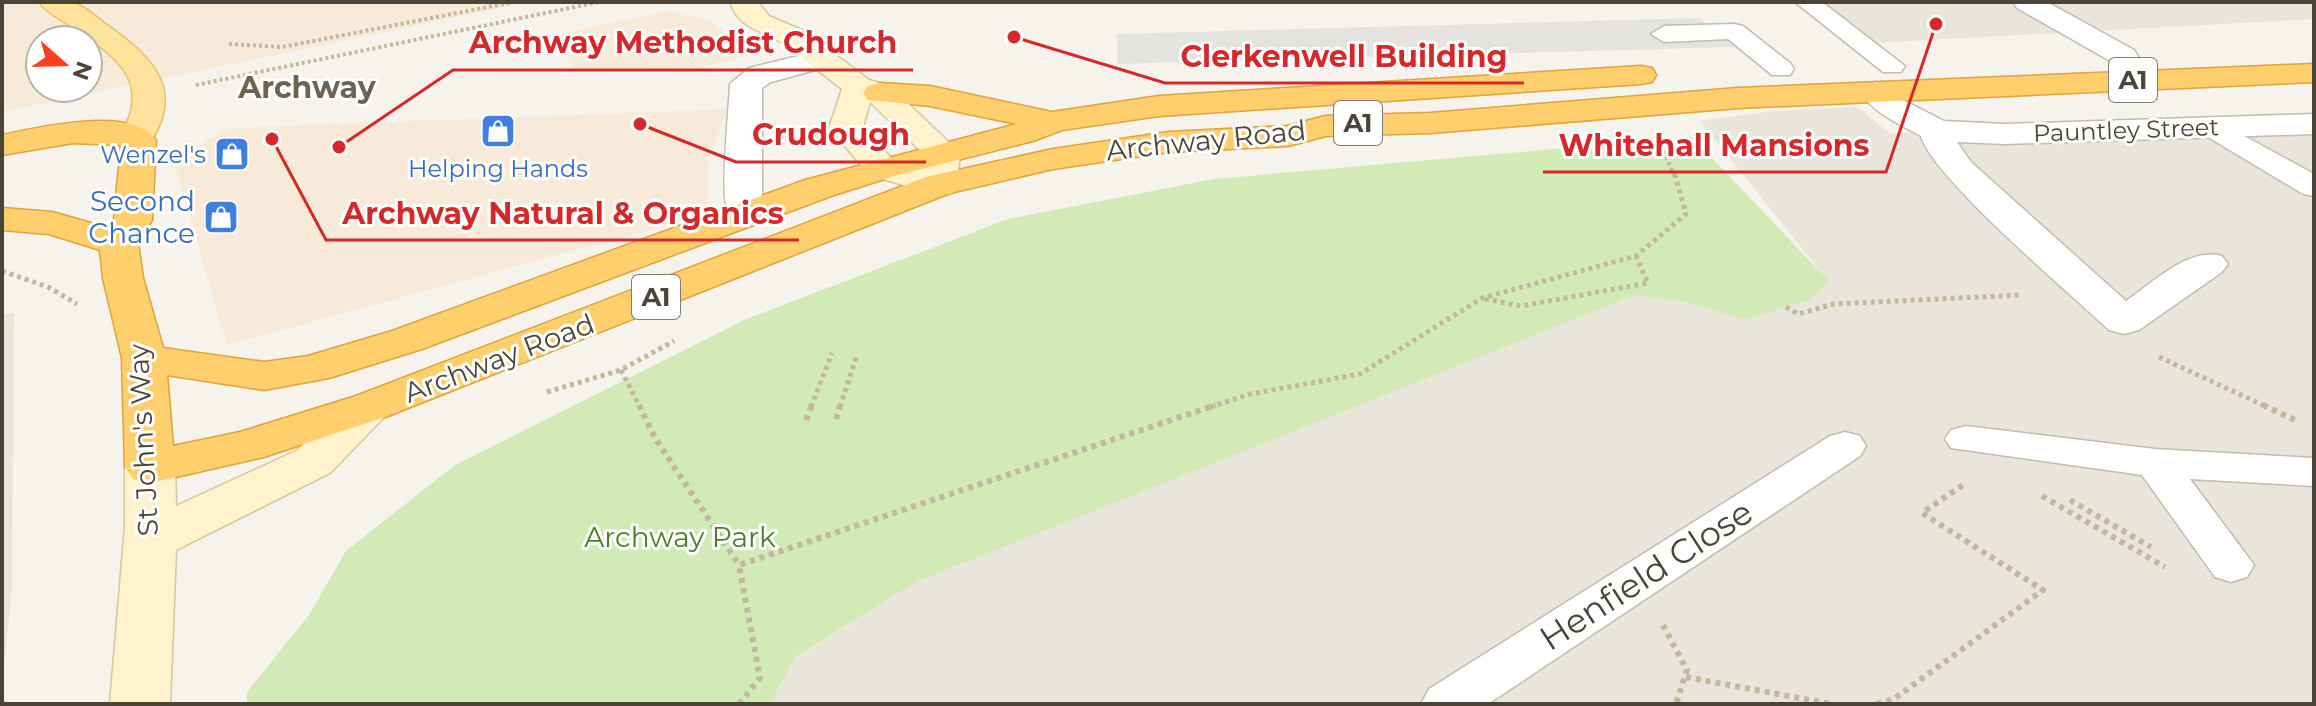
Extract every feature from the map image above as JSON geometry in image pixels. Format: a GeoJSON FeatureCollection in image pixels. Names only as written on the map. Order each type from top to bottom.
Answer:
{"type":"FeatureCollection","features":[{"type":"Feature","properties":{"kind":"highway","name":"Archway Road"},"geometry":{"type":"LineString","coordinates":[[941,169],[1053,159],[1169,142],[1288,136],[1337,145],[1396,142],[1430,123],[2123,56],[2314,48]]}},
{"type":"Feature","properties":{"kind":"highway","name":"Archway Road"},"geometry":{"type":"LineString","coordinates":[[150,467],[247,446],[372,406],[1055,121],[1159,106],[1677,72],[1781,69],[1884,79],[2314,73]]}},
{"type":"Feature","properties":{"kind":"highway"},"geometry":{"type":"LineString","coordinates":[[868,90],[930,96],[1055,121]]}},
{"type":"Feature","properties":{"kind":"highway"},"geometry":{"type":"LineString","coordinates":[[2,145],[69,135],[117,133],[137,137]]}},
{"type":"Feature","properties":{"kind":"highway","name":"St John's Way"},"geometry":{"type":"LineString","coordinates":[[137,137],[140,143],[134,174],[133,220],[119,243],[123,278],[144,358],[150,467]]}},
{"type":"Feature","properties":{"kind":"highway","name":"Archway Road"},"geometry":{"type":"LineString","coordinates":[[144,358],[264,376],[313,369],[407,340],[818,188],[882,168]]}},
{"type":"Feature","properties":{"kind":"highway"},"geometry":{"type":"LineString","coordinates":[[2,219],[52,223],[119,243]]}},
{"type":"Feature","properties":{"kind":"main road"},"geometry":{"type":"LineString","coordinates":[[53,2],[95,30],[144,74],[151,96],[151,111],[149,123],[137,137]]}},
{"type":"Feature","properties":{"kind":"main road"},"geometry":{"type":"LineString","coordinates":[[744,2],[748,13],[759,22],[794,37],[868,90],[941,169]]}},
{"type":"Feature","properties":{"kind":"main road"},"geometry":{"type":"LineString","coordinates":[[782,2],[794,37]]}},
{"type":"Feature","properties":{"kind":"main road"},"geometry":{"type":"LineString","coordinates":[[868,90],[846,128],[882,168],[941,169]]}},
{"type":"Feature","properties":{"kind":"main road"},"geometry":{"type":"LineString","coordinates":[[149,541],[313,462],[372,406]]}},
{"type":"Feature","properties":{"kind":"main road","name":"St John's Way"},"geometry":{"type":"LineString","coordinates":[[140,704],[150,467]]}},
{"type":"Feature","properties":{"kind":"street"},"geometry":{"type":"LineString","coordinates":[[2027,2],[2123,56]]}},
{"type":"Feature","properties":{"kind":"street"},"geometry":{"type":"LineString","coordinates":[[753,214],[744,203],[746,84],[760,75],[823,59]]}},
{"type":"Feature","properties":{"kind":"street","name":"Pauntley Street"},"geometry":{"type":"LineString","coordinates":[[1884,79],[1892,107],[1937,131],[2005,134],[2314,124]]}},
{"type":"Feature","properties":{"kind":"street"},"geometry":{"type":"LineString","coordinates":[[1937,131],[1941,146],[1959,169],[2124,321],[2208,264]]}},
{"type":"Feature","properties":{"kind":"lane"},"geometry":{"type":"LineString","coordinates":[[1807,2],[1884,79]]}},
{"type":"Feature","properties":{"kind":"lane"},"geometry":{"type":"LineString","coordinates":[[1664,34],[1734,31],[1781,69]]}},
{"type":"Feature","properties":{"kind":"lane"},"geometry":{"type":"LineString","coordinates":[[2213,128],[2314,187]]}},
{"type":"Feature","properties":{"kind":"lane","name":"Henfield Close"},"geometry":{"type":"LineString","coordinates":[[1447,704],[1845,446]]}},
{"type":"Feature","properties":{"kind":"lane"},"geometry":{"type":"LineString","coordinates":[[1972,456],[2314,472]]}},
{"type":"Feature","properties":{"kind":"lane"},"geometry":{"type":"LineString","coordinates":[[2155,463],[2231,565]]}},
{"type":"Feature","properties":{"kind":"path"},"geometry":{"type":"LineString","coordinates":[[229,44],[282,47],[514,2]]}},
{"type":"Feature","properties":{"kind":"path"},"geometry":{"type":"LineString","coordinates":[[191,86],[599,2]]}},
{"type":"Feature","properties":{"kind":"path"},"geometry":{"type":"LineString","coordinates":[[739,565],[1250,394],[1360,374],[1482,298],[1636,256],[1686,214],[1673,169],[1655,135]]}},
{"type":"Feature","properties":{"kind":"path"},"geometry":{"type":"LineString","coordinates":[[1482,298],[1521,306],[1648,283],[1636,256]]}},
{"type":"Feature","properties":{"kind":"path"},"geometry":{"type":"LineString","coordinates":[[2,271],[48,287],[74,304],[133,310]]}},
{"type":"Feature","properties":{"kind":"path"},"geometry":{"type":"LineString","coordinates":[[1786,307],[1798,314],[1834,304],[2028,294]]}},
{"type":"Feature","properties":{"kind":"path"},"geometry":{"type":"LineString","coordinates":[[2124,321],[2105,332],[2300,423]]}},
{"type":"Feature","properties":{"kind":"path"},"geometry":{"type":"LineString","coordinates":[[806,420],[832,353]]}},
{"type":"Feature","properties":{"kind":"path"},"geometry":{"type":"LineString","coordinates":[[836,419],[857,355]]}},
{"type":"Feature","properties":{"kind":"path"},"geometry":{"type":"LineString","coordinates":[[621,370],[655,438],[739,565],[760,678],[739,704]]}},
{"type":"Feature","properties":{"kind":"path"},"geometry":{"type":"LineString","coordinates":[[1877,704],[1894,702],[2043,590],[1922,513],[1972,456]]}},
{"type":"Feature","properties":{"kind":"path"},"geometry":{"type":"LineString","coordinates":[[2030,489],[2178,574]]}},
{"type":"Feature","properties":{"kind":"path"},"geometry":{"type":"LineString","coordinates":[[2058,492],[2163,553]]}},
{"type":"Feature","properties":{"kind":"path"},"geometry":{"type":"LineString","coordinates":[[1622,590],[1660,620],[1687,670],[1676,704]]}},
{"type":"Feature","properties":{"kind":"path"},"geometry":{"type":"LineString","coordinates":[[1686,677],[1831,704]]}},
{"type":"Feature","properties":{"kind":"shaded area"},"geometry":{"type":"Polygon","coordinates":[[[2,2],[530,2],[104,91],[104,24],[24,24],[24,104],[40,104],[2,112],[2,2]]]}},
{"type":"Feature","properties":{"kind":"shaded area"},"geometry":{"type":"Polygon","coordinates":[[[1809,2],[2314,2],[2314,19],[1871,43],[1809,2]]]}},
{"type":"Feature","properties":{"kind":"shaded area"},"geometry":{"type":"Polygon","coordinates":[[[667,11],[711,21],[748,56],[696,68],[576,70],[551,36],[667,11]]]}},
{"type":"Feature","properties":{"kind":"shaded area"},"geometry":{"type":"Polygon","coordinates":[[[1700,18],[1735,47],[1117,64],[1117,34],[1700,18]]]}},
{"type":"Feature","properties":{"kind":"shaded area"},"geometry":{"type":"Polygon","coordinates":[[[1857,107],[1890,133],[2314,124],[2314,704],[770,704],[796,658],[916,582],[1635,295],[1687,302],[1745,320],[1809,300],[1828,281],[1700,121],[1772,111],[1857,107]]]}},
{"type":"Feature","properties":{"kind":"shaded area"},"geometry":{"type":"Polygon","coordinates":[[[728,109],[708,160],[707,205],[701,216],[227,345],[173,159],[230,128],[728,109]]]}},
{"type":"Feature","properties":{"kind":"shaded area"},"geometry":{"type":"Polygon","coordinates":[[[14,313],[12,587],[2,690],[2,315],[14,313]]]}},
{"type":"Feature","properties":{"kind":"green space","name":"Archway Park"},"geometry":{"type":"Polygon","coordinates":[[[1692,137],[1829,281],[1809,300],[1745,320],[1687,302],[1635,295],[916,582],[796,657],[770,704],[247,704],[247,692],[309,615],[346,551],[455,465],[744,320],[1008,219],[1214,179],[1692,137]]]}},
{"type":"Feature","properties":{"kind":"place","name":"Whitehall Mansions"},"geometry":{"type":"Point","coordinates":[1936,24]}},
{"type":"Feature","properties":{"kind":"place","name":"Clerkenwell Building"},"geometry":{"type":"Point","coordinates":[1014,37]}},
{"type":"Feature","properties":{"kind":"place","name":"Crudough"},"geometry":{"type":"Point","coordinates":[640,124]}},
{"type":"Feature","properties":{"kind":"place","name":"Helping Hands"},"geometry":{"type":"Point","coordinates":[498,131]}},
{"type":"Feature","properties":{"kind":"place","name":"Archway Natural & Organics"},"geometry":{"type":"Point","coordinates":[272,139]}},
{"type":"Feature","properties":{"kind":"place","name":"Archway Methodist Church"},"geometry":{"type":"Point","coordinates":[339,147]}},
{"type":"Feature","properties":{"kind":"place","name":"Wenzel's"},"geometry":{"type":"Point","coordinates":[232,154]}},
{"type":"Feature","properties":{"kind":"place","name":"Second Chance"},"geometry":{"type":"Point","coordinates":[221,217]}},
{"type":"Feature","properties":{"kind":"district","name":"Archway"},"geometry":{"type":"Point","coordinates":[307,87]}}]}
